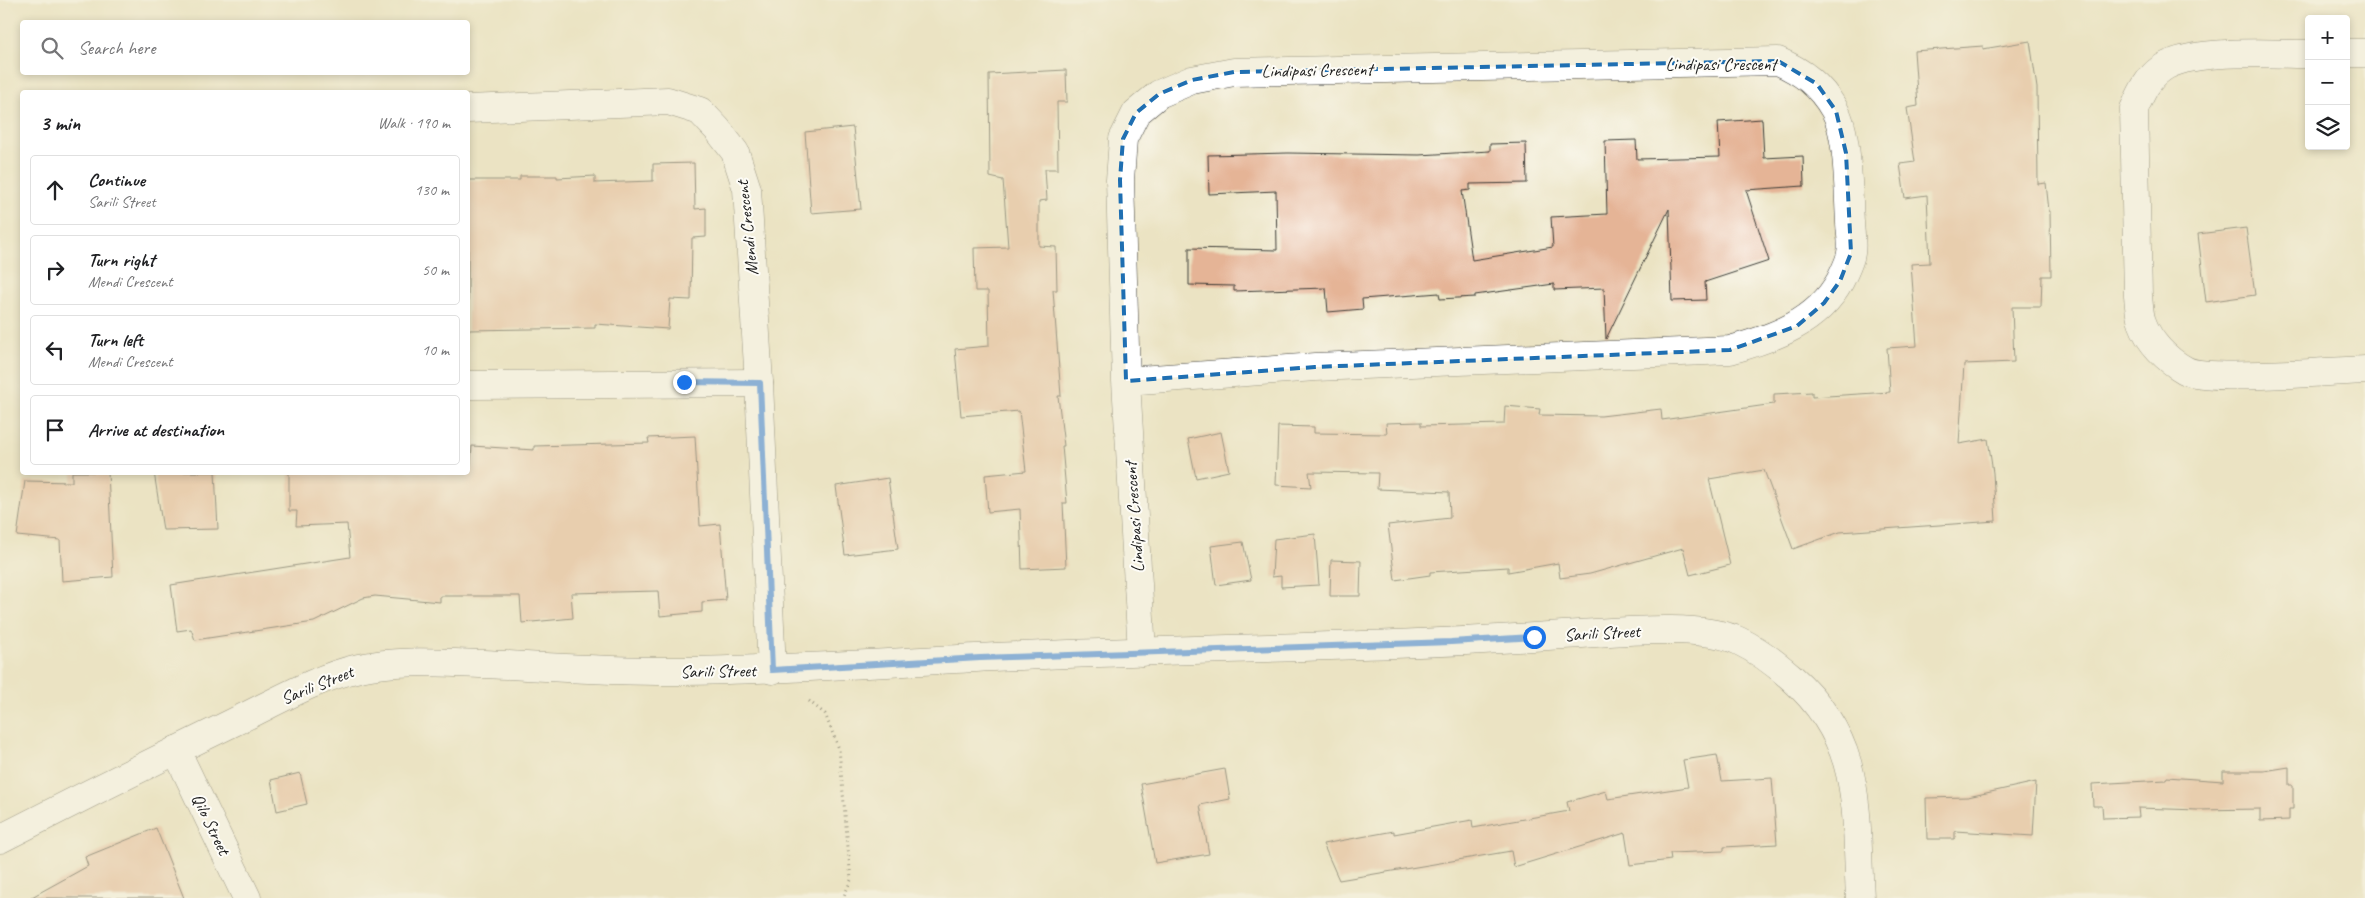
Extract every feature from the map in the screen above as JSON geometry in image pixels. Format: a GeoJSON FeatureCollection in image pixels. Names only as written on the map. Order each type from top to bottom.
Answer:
{"type":"FeatureCollection","features":[{"type":"Feature","properties":{"kind":"street"},"geometry":{"type":"LineString","coordinates":[[2350,53],[2365,53]]}},
{"type":"Feature","properties":{"kind":"street"},"geometry":{"type":"LineString","coordinates":[[2305,54],[2201,56],[2179,60],[2162,68],[2144,86],[2134,109],[2138,296],[2142,322],[2153,343],[2170,359],[2187,371],[2235,375],[2365,370]]}},
{"type":"Feature","properties":{"kind":"street","name":"Lindipasi Crescent"},"geometry":{"type":"LineString","coordinates":[[1126,381],[1315,367],[1730,350],[1768,339],[1797,326],[1824,303],[1840,282],[1851,252],[1846,153],[1836,111],[1817,84],[1801,72],[1778,61],[1234,72],[1192,80],[1159,94],[1136,113],[1123,139],[1120,180],[1126,381],[1142,652]]}},
{"type":"Feature","properties":{"kind":"street","name":"Mendi Crescent"},"geometry":{"type":"LineString","coordinates":[[470,109],[668,101],[700,111],[718,130],[734,152],[747,189],[760,383],[772,670]]}},
{"type":"Feature","properties":{"kind":"street"},"geometry":{"type":"LineString","coordinates":[[470,385],[760,383]]}},
{"type":"Feature","properties":{"kind":"street","name":"Sarili Street"},"geometry":{"type":"LineString","coordinates":[[0,839],[176,750],[319,681],[354,669],[387,663],[440,663],[656,671],[772,670],[980,658],[1451,642],[1639,631],[1712,634],[1735,639],[1761,654],[1812,696],[1828,718],[1841,741],[1848,763],[1854,800],[1860,898]]}},
{"type":"Feature","properties":{"kind":"street","name":"Qilo Street"},"geometry":{"type":"LineString","coordinates":[[176,750],[246,898]]}},
{"type":"Feature","properties":{"kind":"path"},"geometry":{"type":"LineString","coordinates":[[772,670],[825,714],[839,749],[851,880],[843,898]]}},
{"type":"Feature","properties":{"kind":"highlighted area"},"geometry":{"type":"Polygon","coordinates":[[[1778,61],[1817,84],[1836,111],[1846,153],[1851,253],[1840,281],[1824,303],[1797,326],[1730,350],[1315,367],[1126,381],[1120,180],[1123,139],[1136,113],[1159,94],[1192,80],[1234,72],[1778,61]]]}},
{"type":"Feature","properties":{"kind":"building"},"geometry":{"type":"Polygon","coordinates":[[[2030,41],[2037,88],[2038,184],[2046,183],[2050,211],[2051,276],[2042,276],[2041,307],[2012,307],[2014,362],[1964,364],[1959,444],[1988,439],[1993,473],[1996,521],[1840,532],[1793,549],[1764,470],[1709,479],[1730,565],[1690,575],[1683,548],[1590,574],[1560,578],[1558,563],[1508,572],[1508,567],[1430,572],[1430,575],[1395,580],[1388,525],[1450,518],[1449,492],[1377,489],[1378,473],[1309,472],[1311,487],[1276,485],[1278,426],[1314,427],[1314,433],[1387,434],[1386,423],[1421,422],[1421,426],[1504,424],[1505,406],[1540,409],[1539,415],[1601,416],[1661,409],[1662,420],[1774,404],[1774,394],[1812,392],[1812,397],[1890,392],[1887,348],[1917,346],[1911,264],[1930,263],[1927,195],[1905,198],[1900,164],[1915,162],[1907,108],[1918,106],[1914,51],[1983,46],[1983,49],[2030,41]]]}},
{"type":"Feature","properties":{"kind":"building"},"geometry":{"type":"Polygon","coordinates":[[[1066,70],[1067,102],[1057,102],[1058,169],[1045,169],[1047,200],[1039,201],[1039,246],[1056,247],[1057,290],[1053,290],[1061,396],[1058,396],[1064,446],[1062,446],[1067,503],[1063,503],[1066,567],[1022,569],[1020,509],[988,512],[985,475],[1026,471],[1019,411],[961,416],[955,349],[989,346],[988,291],[975,291],[974,248],[1008,247],[1003,180],[990,177],[989,74],[1066,70]]]}},
{"type":"Feature","properties":{"kind":"building"},"geometry":{"type":"Polygon","coordinates":[[[1762,119],[1764,158],[1803,156],[1804,186],[1746,190],[1769,261],[1705,282],[1706,300],[1672,301],[1669,209],[1606,339],[1604,288],[1554,290],[1554,284],[1475,295],[1475,297],[1440,299],[1439,293],[1362,299],[1363,309],[1328,312],[1326,288],[1234,291],[1234,286],[1189,285],[1189,248],[1277,250],[1276,191],[1209,194],[1208,155],[1288,153],[1419,155],[1490,151],[1490,144],[1526,143],[1527,183],[1470,184],[1470,190],[1462,191],[1472,260],[1553,247],[1551,217],[1607,214],[1605,141],[1636,140],[1637,159],[1720,157],[1718,122],[1762,119]]]}},
{"type":"Feature","properties":{"kind":"building"},"geometry":{"type":"Polygon","coordinates":[[[853,127],[861,209],[811,213],[805,132],[853,127]]]}},
{"type":"Feature","properties":{"kind":"building"},"geometry":{"type":"Polygon","coordinates":[[[694,163],[695,209],[706,208],[706,237],[692,238],[691,300],[670,299],[668,329],[595,324],[595,328],[470,330],[470,180],[520,180],[520,176],[557,176],[557,178],[595,176],[595,183],[653,181],[653,164],[694,163]]]}},
{"type":"Feature","properties":{"kind":"building"},"geometry":{"type":"Polygon","coordinates":[[[2246,228],[2255,295],[2206,302],[2198,234],[2246,228]]]}},
{"type":"Feature","properties":{"kind":"building"},"geometry":{"type":"Polygon","coordinates":[[[1221,432],[1229,471],[1196,478],[1188,439],[1221,432]]]}},
{"type":"Feature","properties":{"kind":"building"},"geometry":{"type":"Polygon","coordinates":[[[695,436],[700,526],[720,524],[726,600],[702,602],[702,612],[660,616],[658,591],[571,593],[573,618],[522,623],[520,596],[440,596],[440,602],[375,596],[363,598],[314,622],[195,640],[191,629],[177,631],[171,585],[350,557],[347,524],[296,526],[297,511],[289,511],[289,475],[470,475],[472,446],[534,450],[534,446],[649,443],[648,438],[695,436]]]}},
{"type":"Feature","properties":{"kind":"building"},"geometry":{"type":"Polygon","coordinates":[[[72,475],[108,475],[113,577],[62,581],[60,540],[17,536],[25,481],[72,482],[72,475]]]}},
{"type":"Feature","properties":{"kind":"building"},"geometry":{"type":"Polygon","coordinates":[[[154,475],[215,475],[218,529],[163,530],[154,475]]]}},
{"type":"Feature","properties":{"kind":"building"},"geometry":{"type":"Polygon","coordinates":[[[888,478],[898,549],[845,555],[836,486],[888,478]]]}},
{"type":"Feature","properties":{"kind":"building"},"geometry":{"type":"Polygon","coordinates":[[[1315,534],[1319,585],[1281,587],[1281,576],[1272,577],[1274,539],[1315,534]]]}},
{"type":"Feature","properties":{"kind":"building"},"geometry":{"type":"Polygon","coordinates":[[[1243,542],[1251,580],[1216,585],[1211,546],[1243,542]]]}},
{"type":"Feature","properties":{"kind":"building"},"geometry":{"type":"Polygon","coordinates":[[[1331,560],[1361,561],[1360,596],[1330,596],[1331,560]]]}},
{"type":"Feature","properties":{"kind":"building"},"geometry":{"type":"Polygon","coordinates":[[[1717,755],[1722,781],[1772,778],[1777,844],[1724,847],[1724,851],[1670,853],[1671,860],[1630,865],[1625,833],[1514,867],[1511,851],[1339,880],[1323,844],[1394,831],[1394,834],[1472,820],[1473,828],[1569,811],[1567,802],[1606,791],[1608,799],[1688,787],[1683,760],[1717,755]]]}},
{"type":"Feature","properties":{"kind":"building"},"geometry":{"type":"Polygon","coordinates":[[[2289,767],[2289,785],[2293,785],[2293,809],[2289,809],[2289,820],[2260,821],[2260,809],[2198,810],[2138,808],[2139,817],[2103,818],[2102,806],[2093,806],[2092,784],[2166,780],[2167,777],[2223,781],[2223,771],[2264,771],[2289,767]]]}},
{"type":"Feature","properties":{"kind":"building"},"geometry":{"type":"Polygon","coordinates":[[[1225,769],[1230,799],[1200,805],[1209,854],[1155,863],[1141,784],[1225,769]]]}},
{"type":"Feature","properties":{"kind":"building"},"geometry":{"type":"Polygon","coordinates":[[[300,773],[307,804],[277,811],[271,780],[300,773]]]}},
{"type":"Feature","properties":{"kind":"building"},"geometry":{"type":"Polygon","coordinates":[[[2036,782],[2033,836],[1955,831],[1955,839],[1927,839],[1926,798],[1968,797],[2036,782]]]}},
{"type":"Feature","properties":{"kind":"building"},"geometry":{"type":"Polygon","coordinates":[[[156,828],[184,898],[30,898],[88,866],[85,857],[156,828]]]}},
{"type":"Feature","properties":{"kind":"route"},"geometry":{"type":"LineString","coordinates":[[684,382],[760,383],[772,670],[980,658],[1451,642],[1534,637]]}}]}
